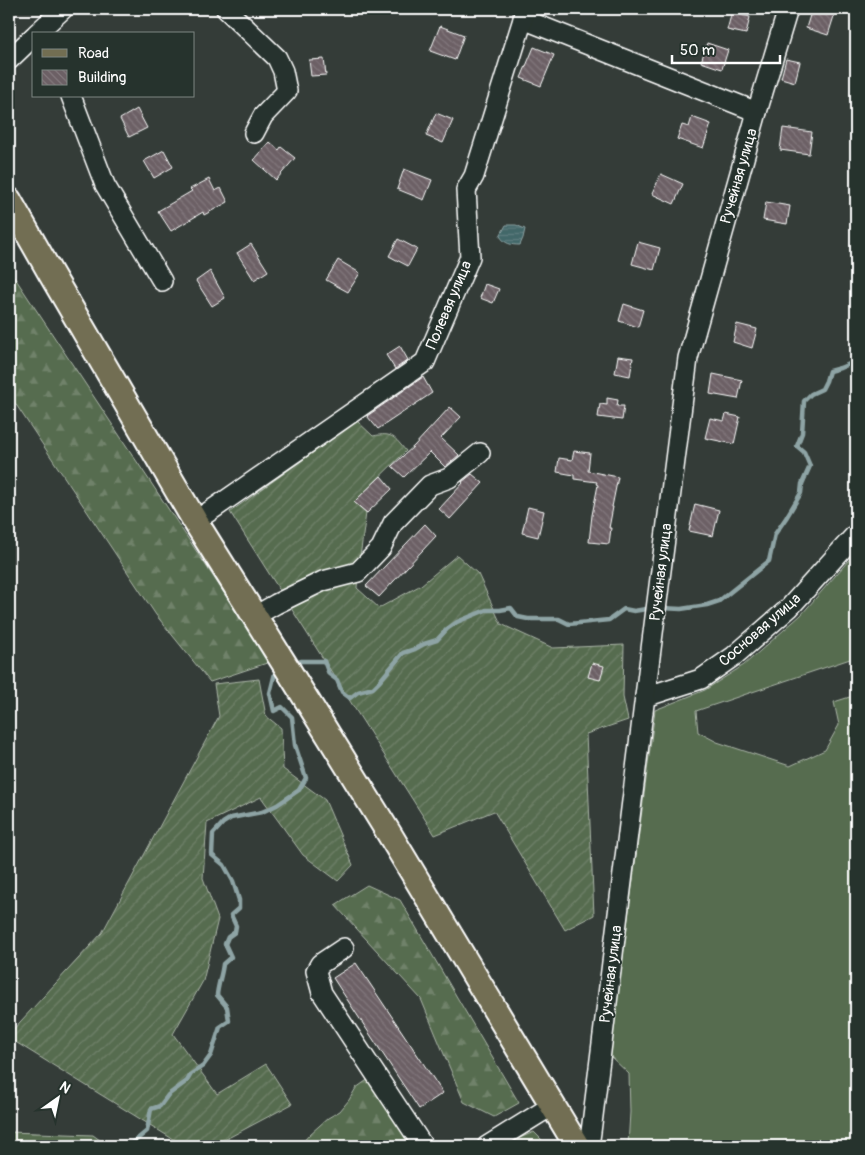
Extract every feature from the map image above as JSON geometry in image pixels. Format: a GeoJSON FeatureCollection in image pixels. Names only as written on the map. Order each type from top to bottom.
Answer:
{"type":"FeatureCollection","features":[{"type":"Feature","properties":{"kind":"main road"},"geometry":{"type":"LineString","coordinates":[[9,200],[50,274],[195,520],[390,835],[577,1146]]}},
{"type":"Feature","properties":{"kind":"street"},"geometry":{"type":"LineString","coordinates":[[40,32],[63,9]]}},
{"type":"Feature","properties":{"kind":"street"},"geometry":{"type":"LineString","coordinates":[[226,9],[277,58],[283,71],[287,91],[263,116],[254,133]]}},
{"type":"Feature","properties":{"kind":"street","name":"Ручейная улица"},"geometry":{"type":"LineString","coordinates":[[588,1146],[593,1122],[644,697],[688,358],[788,9]]}},
{"type":"Feature","properties":{"kind":"street"},"geometry":{"type":"LineString","coordinates":[[523,14],[757,112]]}},
{"type":"Feature","properties":{"kind":"street","name":"Полевая улица"},"geometry":{"type":"LineString","coordinates":[[195,520],[224,502],[425,362],[470,257],[466,190],[474,176],[523,14]]}},
{"type":"Feature","properties":{"kind":"street"},"geometry":{"type":"LineString","coordinates":[[9,60],[32,39]]}},
{"type":"Feature","properties":{"kind":"street"},"geometry":{"type":"LineString","coordinates":[[72,98],[105,185],[162,281]]}},
{"type":"Feature","properties":{"kind":"street"},"geometry":{"type":"LineString","coordinates":[[255,616],[323,581],[358,572],[381,548],[393,523],[430,484],[449,478],[480,453]]}},
{"type":"Feature","properties":{"kind":"street","name":"Сосновая улица"},"geometry":{"type":"LineString","coordinates":[[644,697],[701,680],[734,656],[789,608],[856,534]]}},
{"type":"Feature","properties":{"kind":"street"},"geometry":{"type":"LineString","coordinates":[[344,948],[320,964],[316,971],[322,993],[424,1146]]}},
{"type":"Feature","properties":{"kind":"street"},"geometry":{"type":"LineString","coordinates":[[487,1146],[553,1106]]}},
{"type":"Feature","properties":{"kind":"green space"},"geometry":{"type":"Polygon","coordinates":[[[9,269],[270,662],[210,682],[156,615],[9,394],[9,269]]]}},
{"type":"Feature","properties":{"kind":"green space"},"geometry":{"type":"Polygon","coordinates":[[[357,421],[373,436],[389,435],[399,442],[406,451],[354,502],[366,513],[357,588],[379,608],[421,585],[457,555],[478,574],[501,624],[553,648],[624,645],[623,697],[628,720],[586,734],[594,915],[565,930],[494,811],[435,835],[230,512],[357,421]]]}},
{"type":"Feature","properties":{"kind":"green space"},"geometry":{"type":"Polygon","coordinates":[[[856,552],[856,657],[696,711],[698,732],[717,742],[790,766],[825,750],[839,725],[834,702],[856,695],[856,1146],[628,1146],[630,1112],[629,1074],[610,1056],[655,710],[705,690],[744,665],[801,615],[856,552]]]}},
{"type":"Feature","properties":{"kind":"green space"},"geometry":{"type":"Polygon","coordinates":[[[259,679],[266,716],[281,728],[283,769],[325,800],[353,865],[338,881],[303,855],[261,797],[207,823],[203,878],[218,919],[203,981],[173,1034],[217,1094],[266,1064],[292,1104],[213,1146],[184,1146],[9,1038],[9,1034],[102,933],[219,716],[214,684],[259,679]]]}},
{"type":"Feature","properties":{"kind":"green space"},"geometry":{"type":"Polygon","coordinates":[[[367,885],[400,900],[519,1103],[494,1117],[464,1102],[421,999],[335,905],[367,885]]]}},
{"type":"Feature","properties":{"kind":"green space"},"geometry":{"type":"Polygon","coordinates":[[[373,1076],[421,1146],[299,1146],[328,1118],[340,1111],[356,1088],[373,1076]]]}},
{"type":"Feature","properties":{"kind":"green space"},"geometry":{"type":"Polygon","coordinates":[[[9,1132],[93,1135],[108,1146],[9,1146],[9,1132]]]}},
{"type":"Feature","properties":{"kind":"green space"},"geometry":{"type":"Polygon","coordinates":[[[534,1132],[548,1146],[504,1146],[508,1143],[534,1132]]]}},
{"type":"Feature","properties":{"kind":"water"},"geometry":{"type":"Polygon","coordinates":[[[506,225],[516,225],[525,229],[520,245],[508,243],[500,236],[506,225]]]}},
{"type":"Feature","properties":{"kind":"building"},"geometry":{"type":"Polygon","coordinates":[[[812,9],[822,9],[835,13],[828,35],[806,28],[812,9]]]}},
{"type":"Feature","properties":{"kind":"building"},"geometry":{"type":"Polygon","coordinates":[[[732,12],[750,17],[746,34],[727,30],[732,12]]]}},
{"type":"Feature","properties":{"kind":"building"},"geometry":{"type":"Polygon","coordinates":[[[440,26],[464,35],[455,60],[430,51],[440,26]]]}},
{"type":"Feature","properties":{"kind":"building"},"geometry":{"type":"Polygon","coordinates":[[[707,43],[728,50],[722,69],[701,62],[707,43]]]}},
{"type":"Feature","properties":{"kind":"building"},"geometry":{"type":"Polygon","coordinates":[[[534,47],[554,55],[541,86],[521,78],[534,47]]]}},
{"type":"Feature","properties":{"kind":"building"},"geometry":{"type":"Polygon","coordinates":[[[324,59],[326,75],[311,76],[309,60],[324,59]]]}},
{"type":"Feature","properties":{"kind":"building"},"geometry":{"type":"Polygon","coordinates":[[[786,59],[800,62],[795,82],[781,78],[786,59]]]}},
{"type":"Feature","properties":{"kind":"building"},"geometry":{"type":"Polygon","coordinates":[[[137,109],[147,128],[129,137],[120,119],[137,109]]]}},
{"type":"Feature","properties":{"kind":"building"},"geometry":{"type":"Polygon","coordinates":[[[436,113],[453,120],[443,143],[426,136],[436,113]]]}},
{"type":"Feature","properties":{"kind":"building"},"geometry":{"type":"Polygon","coordinates":[[[692,117],[711,124],[703,148],[677,139],[682,125],[689,127],[692,117]]]}},
{"type":"Feature","properties":{"kind":"building"},"geometry":{"type":"Polygon","coordinates":[[[783,128],[812,132],[809,154],[780,150],[783,128]]]}},
{"type":"Feature","properties":{"kind":"building"},"geometry":{"type":"Polygon","coordinates":[[[270,142],[279,150],[281,147],[295,158],[276,180],[254,160],[270,142]]]}},
{"type":"Feature","properties":{"kind":"building"},"geometry":{"type":"Polygon","coordinates":[[[164,150],[173,167],[154,178],[144,161],[164,150]]]}},
{"type":"Feature","properties":{"kind":"building"},"geometry":{"type":"Polygon","coordinates":[[[404,169],[432,180],[424,200],[397,189],[404,169]]]}},
{"type":"Feature","properties":{"kind":"building"},"geometry":{"type":"Polygon","coordinates":[[[661,174],[683,184],[674,204],[652,194],[661,174]]]}},
{"type":"Feature","properties":{"kind":"building"},"geometry":{"type":"Polygon","coordinates":[[[209,179],[215,191],[221,188],[228,202],[204,215],[203,212],[171,231],[158,211],[192,191],[190,189],[209,179]]]}},
{"type":"Feature","properties":{"kind":"building"},"geometry":{"type":"Polygon","coordinates":[[[766,202],[790,206],[787,224],[763,220],[766,202]]]}},
{"type":"Feature","properties":{"kind":"building"},"geometry":{"type":"Polygon","coordinates":[[[398,239],[417,249],[408,266],[389,256],[398,239]]]}},
{"type":"Feature","properties":{"kind":"building"},"geometry":{"type":"Polygon","coordinates":[[[638,242],[660,248],[654,270],[632,264],[638,242]]]}},
{"type":"Feature","properties":{"kind":"building"},"geometry":{"type":"Polygon","coordinates":[[[251,244],[268,271],[254,280],[237,253],[251,244]]]}},
{"type":"Feature","properties":{"kind":"building"},"geometry":{"type":"Polygon","coordinates":[[[338,260],[360,273],[348,292],[326,280],[338,260]]]}},
{"type":"Feature","properties":{"kind":"building"},"geometry":{"type":"Polygon","coordinates":[[[210,271],[225,298],[212,306],[196,281],[210,271]]]}},
{"type":"Feature","properties":{"kind":"building"},"geometry":{"type":"Polygon","coordinates":[[[485,284],[499,289],[493,303],[480,298],[485,284]]]}},
{"type":"Feature","properties":{"kind":"building"},"geometry":{"type":"Polygon","coordinates":[[[624,304],[643,310],[638,327],[619,321],[624,304]]]}},
{"type":"Feature","properties":{"kind":"building"},"geometry":{"type":"Polygon","coordinates":[[[737,324],[757,329],[752,348],[733,342],[737,324]]]}},
{"type":"Feature","properties":{"kind":"building"},"geometry":{"type":"Polygon","coordinates":[[[400,346],[408,360],[395,369],[386,355],[400,346]]]}},
{"type":"Feature","properties":{"kind":"building"},"geometry":{"type":"Polygon","coordinates":[[[618,356],[633,358],[630,376],[615,373],[618,356]]]}},
{"type":"Feature","properties":{"kind":"building"},"geometry":{"type":"Polygon","coordinates":[[[713,374],[742,380],[738,399],[710,394],[713,374]]]}},
{"type":"Feature","properties":{"kind":"building"},"geometry":{"type":"Polygon","coordinates":[[[423,377],[432,393],[378,429],[367,416],[423,377]]]}},
{"type":"Feature","properties":{"kind":"building"},"geometry":{"type":"Polygon","coordinates":[[[607,398],[618,400],[617,406],[624,406],[622,420],[598,417],[600,404],[607,405],[607,398]]]}},
{"type":"Feature","properties":{"kind":"building"},"geometry":{"type":"Polygon","coordinates":[[[450,407],[461,417],[441,438],[459,455],[445,467],[430,452],[404,477],[392,466],[414,446],[450,407]]]}},
{"type":"Feature","properties":{"kind":"building"},"geometry":{"type":"Polygon","coordinates":[[[726,414],[740,417],[734,444],[705,438],[710,418],[724,421],[726,414]]]}},
{"type":"Feature","properties":{"kind":"building"},"geometry":{"type":"Polygon","coordinates":[[[574,451],[590,453],[588,471],[618,477],[609,528],[611,528],[609,544],[589,542],[597,482],[574,479],[574,475],[557,472],[559,458],[572,460],[574,451]]]}},
{"type":"Feature","properties":{"kind":"building"},"geometry":{"type":"Polygon","coordinates":[[[472,474],[483,483],[450,519],[439,509],[462,482],[472,474]]]}},
{"type":"Feature","properties":{"kind":"building"},"geometry":{"type":"Polygon","coordinates":[[[381,476],[392,489],[367,513],[354,502],[381,476]]]}},
{"type":"Feature","properties":{"kind":"building"},"geometry":{"type":"Polygon","coordinates":[[[695,504],[719,510],[713,536],[689,531],[695,504]]]}},
{"type":"Feature","properties":{"kind":"building"},"geometry":{"type":"Polygon","coordinates":[[[528,507],[544,511],[538,537],[522,533],[528,507]]]}},
{"type":"Feature","properties":{"kind":"building"},"geometry":{"type":"Polygon","coordinates":[[[425,524],[436,536],[379,597],[366,586],[425,524]]]}},
{"type":"Feature","properties":{"kind":"building"},"geometry":{"type":"Polygon","coordinates":[[[592,663],[604,666],[600,680],[588,677],[592,663]]]}},
{"type":"Feature","properties":{"kind":"building"},"geometry":{"type":"Polygon","coordinates":[[[356,963],[443,1093],[419,1109],[333,978],[356,963]]]}},
{"type":"Feature","properties":{"kind":"waterway"},"geometry":{"type":"LineString","coordinates":[[856,343],[856,351]]}},
{"type":"Feature","properties":{"kind":"waterway"},"geometry":{"type":"LineString","coordinates":[[662,608],[681,609],[719,601],[769,561],[775,534],[801,493],[802,484],[810,466],[804,452],[797,446],[802,433],[804,401],[811,394],[822,389],[829,371],[854,362],[856,354]]}},
{"type":"Feature","properties":{"kind":"waterway"},"geometry":{"type":"LineString","coordinates":[[293,665],[301,661],[324,661],[329,674],[337,680],[342,692],[350,698],[358,692],[373,688],[403,653],[437,640],[457,622],[486,610],[511,608],[518,617],[528,619],[559,619],[569,624],[609,620],[624,609],[634,611],[652,608]]}},
{"type":"Feature","properties":{"kind":"waterway"},"geometry":{"type":"LineString","coordinates":[[126,1146],[147,1131],[151,1109],[160,1106],[168,1095],[203,1066],[211,1055],[220,1027],[229,1021],[227,1007],[217,995],[223,964],[231,957],[225,944],[228,937],[235,932],[236,926],[231,915],[239,908],[239,900],[233,881],[224,865],[212,855],[213,834],[223,823],[231,818],[262,812],[277,805],[299,790],[306,778],[295,745],[292,717],[282,707],[274,711],[270,693],[275,673],[280,671]]}}]}
